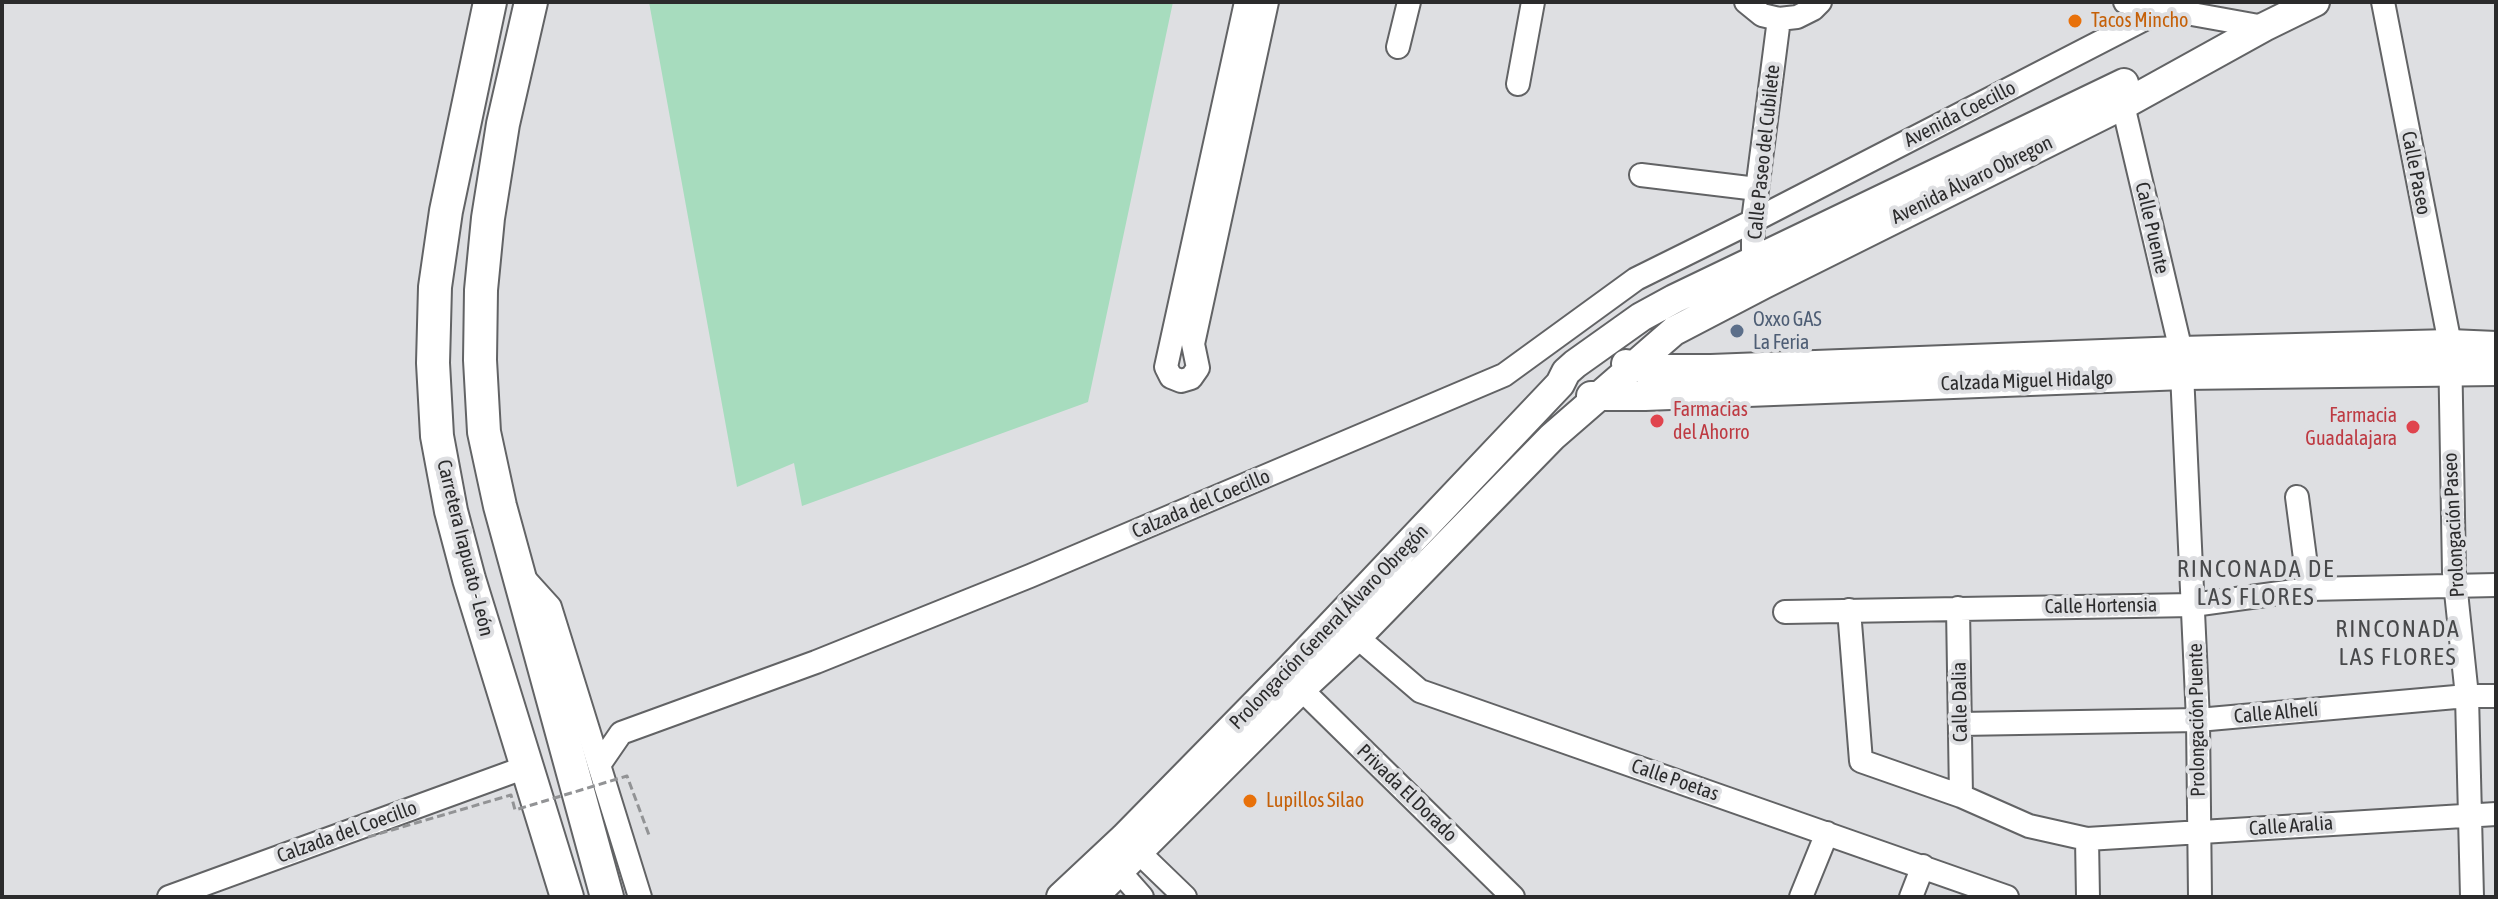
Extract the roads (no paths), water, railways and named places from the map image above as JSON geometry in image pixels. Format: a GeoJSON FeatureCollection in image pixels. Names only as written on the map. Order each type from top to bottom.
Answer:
{"type":"FeatureCollection","features":[{"type":"Feature","properties":{"kind":"highway","name":"Carretera Irapuato - León"},"geometry":{"type":"LineString","coordinates":[[490,2],[446,211],[435,287],[433,363],[437,436],[451,511],[567,897]]}},
{"type":"Feature","properties":{"kind":"highway"},"geometry":{"type":"LineString","coordinates":[[531,2],[503,124],[488,218],[481,290],[480,360],[484,432],[500,506],[607,897]]}},
{"type":"Feature","properties":{"kind":"main road","name":"Avenida Álvaro Obregon"},"geometry":{"type":"LineString","coordinates":[[1634,366],[1674,331],[1693,321],[1759,272],[2119,86],[2266,14],[2315,2]]}},
{"type":"Feature","properties":{"kind":"main road","name":"Avenida Álvaro Obregon"},"geometry":{"type":"LineString","coordinates":[[1576,367],[1641,317],[1759,272],[2123,105],[2266,14]]}},
{"type":"Feature","properties":{"kind":"main road"},"geometry":{"type":"LineString","coordinates":[[1693,321],[1711,369]]}},
{"type":"Feature","properties":{"kind":"main road","name":"Calzada Miguel Hidalgo"},"geometry":{"type":"LineString","coordinates":[[1576,367],[1711,369],[2450,357],[2496,346]]}},
{"type":"Feature","properties":{"kind":"main road","name":"Calzada Miguel Hidalgo"},"geometry":{"type":"LineString","coordinates":[[2450,357],[2496,371]]}},
{"type":"Feature","properties":{"kind":"main road","name":"Calzada Miguel Hidalgo"},"geometry":{"type":"LineString","coordinates":[[1576,367],[1595,397],[2182,363]]}},
{"type":"Feature","properties":{"kind":"main road","name":"Prolongación General Álvaro Obregón"},"geometry":{"type":"LineString","coordinates":[[1061,897],[1127,854],[1357,637],[1552,437],[1634,366]]}},
{"type":"Feature","properties":{"kind":"main road","name":"Prolongación General Álvaro Obregón"},"geometry":{"type":"LineString","coordinates":[[1093,897],[1286,673],[1576,367]]}},
{"type":"Feature","properties":{"kind":"street"},"geometry":{"type":"LineString","coordinates":[[1246,2],[1228,129],[1193,344],[1198,368],[1191,378],[1181,381],[1171,377],[1166,367],[1228,129],[1267,2]]}},
{"type":"Feature","properties":{"kind":"street"},"geometry":{"type":"LineString","coordinates":[[1398,47],[1409,2]]}},
{"type":"Feature","properties":{"kind":"street"},"geometry":{"type":"LineString","coordinates":[[1518,84],[1533,2]]}},
{"type":"Feature","properties":{"kind":"street"},"geometry":{"type":"LineString","coordinates":[[1746,2],[1762,15],[1779,19],[1797,17],[1820,2]]}},
{"type":"Feature","properties":{"kind":"street"},"geometry":{"type":"LineString","coordinates":[[2125,2],[2166,8],[2266,14]]}},
{"type":"Feature","properties":{"kind":"street","name":"Calle Paseo"},"geometry":{"type":"LineString","coordinates":[[2383,2],[2450,357]]}},
{"type":"Feature","properties":{"kind":"street","name":"Avenida Coecillo"},"geometry":{"type":"LineString","coordinates":[[1753,221],[2166,8]]}},
{"type":"Feature","properties":{"kind":"street","name":"Calle Paseo del Cubilete"},"geometry":{"type":"LineString","coordinates":[[1759,272],[1753,221],[1779,19]]}},
{"type":"Feature","properties":{"kind":"street","name":"Calle Puente"},"geometry":{"type":"LineString","coordinates":[[2123,105],[2182,363]]}},
{"type":"Feature","properties":{"kind":"street"},"geometry":{"type":"LineString","coordinates":[[1641,175],[1757,189]]}},
{"type":"Feature","properties":{"kind":"street","name":"Calzada del Coecillo"},"geometry":{"type":"LineString","coordinates":[[621,733],[816,662],[1074,558],[1504,375],[1636,279],[1753,221]]}},
{"type":"Feature","properties":{"kind":"street"},"geometry":{"type":"LineString","coordinates":[[1547,342],[1576,367]]}},
{"type":"Feature","properties":{"kind":"street","name":"Prolongación Paseo"},"geometry":{"type":"LineString","coordinates":[[2450,357],[2456,586],[2467,696],[2472,897]]}},
{"type":"Feature","properties":{"kind":"street","name":"Prolongación Puente"},"geometry":{"type":"LineString","coordinates":[[2182,363],[2198,720],[2200,897]]}},
{"type":"Feature","properties":{"kind":"street"},"geometry":{"type":"LineString","coordinates":[[2297,497],[2309,589]]}},
{"type":"Feature","properties":{"kind":"street"},"geometry":{"type":"LineString","coordinates":[[518,572],[550,607],[640,897]]}},
{"type":"Feature","properties":{"kind":"street","name":"Calle Hortensia"},"geometry":{"type":"LineString","coordinates":[[1785,612],[2193,605],[2309,589],[2496,585]]}},
{"type":"Feature","properties":{"kind":"street","name":"Calle Dalia"},"geometry":{"type":"LineString","coordinates":[[1958,608],[1961,796]]}},
{"type":"Feature","properties":{"kind":"street","name":"Calle Aralia"},"geometry":{"type":"LineString","coordinates":[[1849,610],[1861,761],[1961,796],[2029,826],[2087,839],[2496,814]]}},
{"type":"Feature","properties":{"kind":"street","name":"Calle Poetas"},"geometry":{"type":"LineString","coordinates":[[1357,637],[1420,691],[2007,897]]}},
{"type":"Feature","properties":{"kind":"street","name":"Privada El Dorado"},"geometry":{"type":"LineString","coordinates":[[1301,689],[1513,897]]}},
{"type":"Feature","properties":{"kind":"street","name":"Calle Alhelí"},"geometry":{"type":"LineString","coordinates":[[1960,724],[2198,720],[2496,696]]}},
{"type":"Feature","properties":{"kind":"street"},"geometry":{"type":"LineString","coordinates":[[584,715],[621,733],[599,765]]}},
{"type":"Feature","properties":{"kind":"street","name":"Calzada del Coecillo"},"geometry":{"type":"LineString","coordinates":[[169,897],[526,767]]}},
{"type":"Feature","properties":{"kind":"street"},"geometry":{"type":"LineString","coordinates":[[1801,897],[1827,833]]}},
{"type":"Feature","properties":{"kind":"street"},"geometry":{"type":"LineString","coordinates":[[2087,839],[2088,897]]}},
{"type":"Feature","properties":{"kind":"street"},"geometry":{"type":"LineString","coordinates":[[1127,854],[1142,897]]}},
{"type":"Feature","properties":{"kind":"street"},"geometry":{"type":"LineString","coordinates":[[1127,854],[1185,897]]}},
{"type":"Feature","properties":{"kind":"street"},"geometry":{"type":"LineString","coordinates":[[1911,897],[1923,866]]}},
{"type":"Feature","properties":{"kind":"place","name":"Tacos Mincho"},"geometry":{"type":"Point","coordinates":[2075,21]}},
{"type":"Feature","properties":{"kind":"place","name":"Oxxo GAS La Feria"},"geometry":{"type":"Point","coordinates":[1737,331]}},
{"type":"Feature","properties":{"kind":"place","name":"Farmacias del Ahorro"},"geometry":{"type":"Point","coordinates":[1657,421]}},
{"type":"Feature","properties":{"kind":"place","name":"Farmacia Guadalajara"},"geometry":{"type":"Point","coordinates":[2413,427]}},
{"type":"Feature","properties":{"kind":"place","name":"Lupillos Silao"},"geometry":{"type":"Point","coordinates":[1250,801]}},
{"type":"Feature","properties":{"kind":"district","name":"RINCONADA DE LAS FLORES"},"geometry":{"type":"Point","coordinates":[2256,583]}},
{"type":"Feature","properties":{"kind":"district","name":"RINCONADA LAS FLORES"},"geometry":{"type":"Point","coordinates":[2398,643]}}]}
